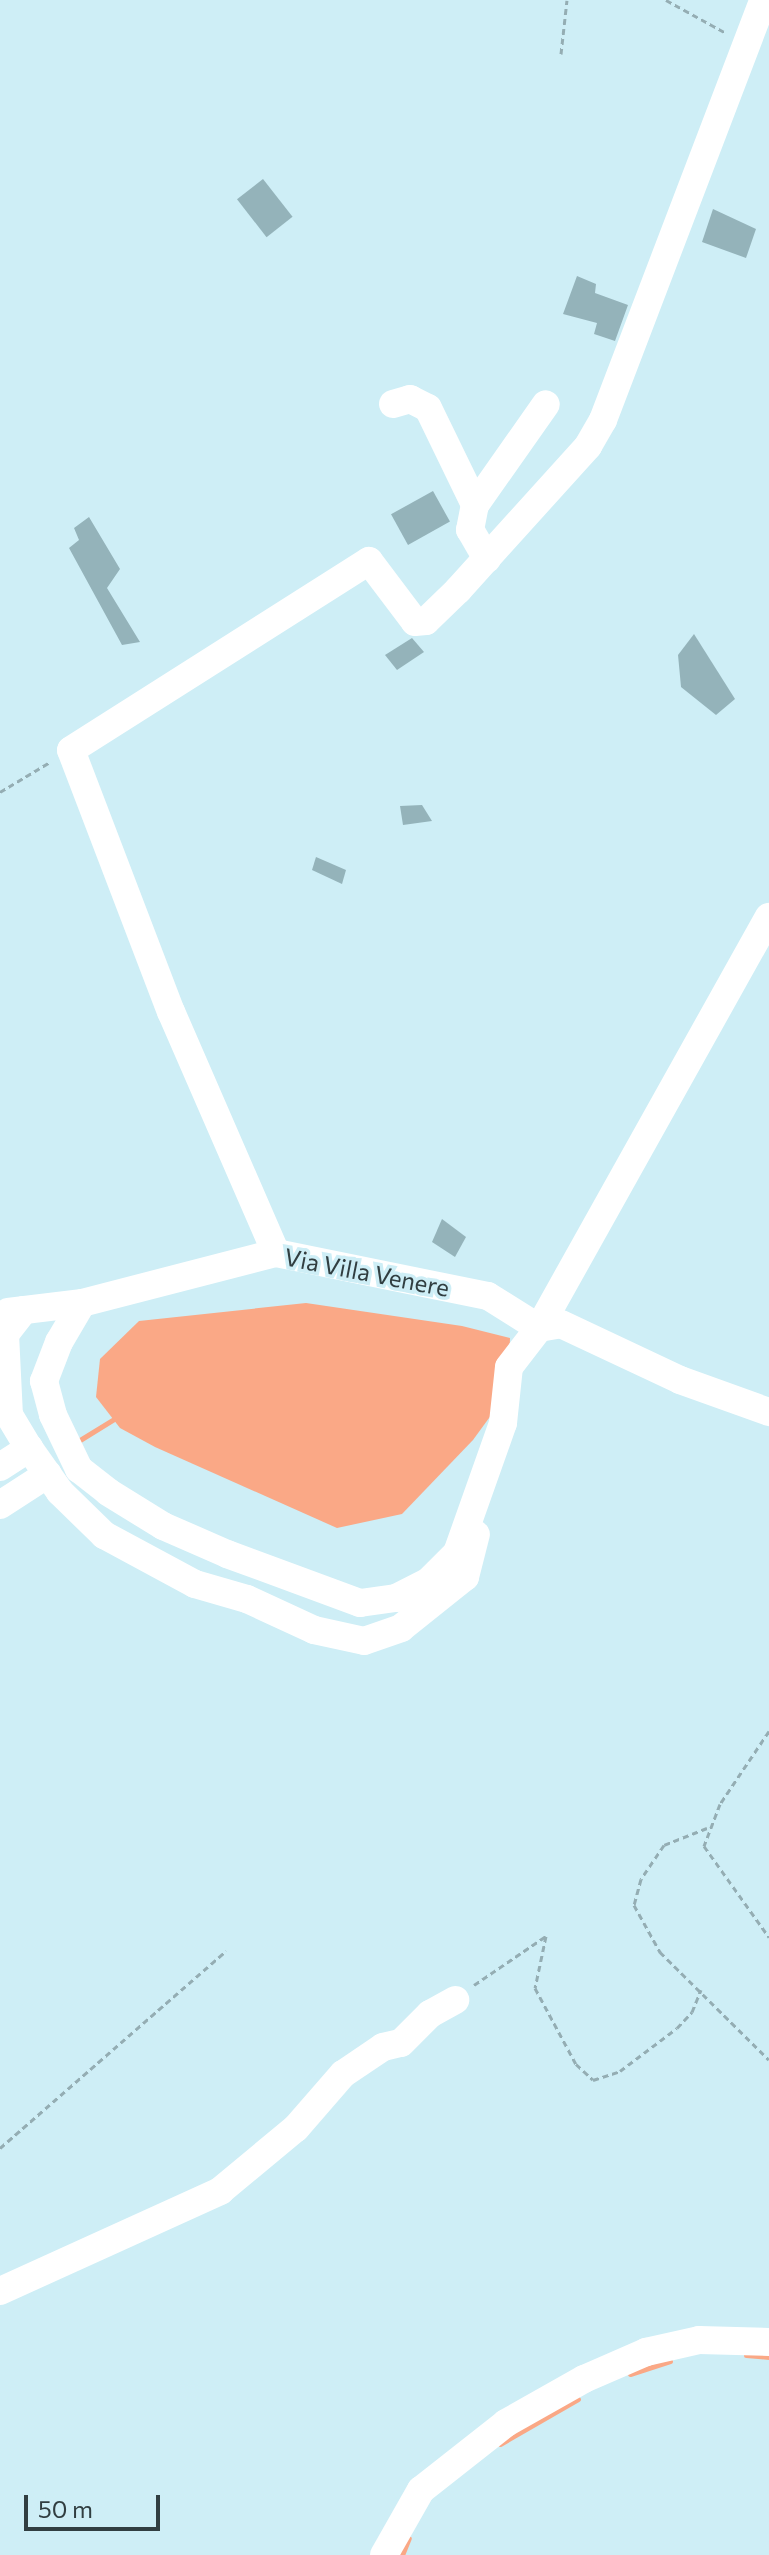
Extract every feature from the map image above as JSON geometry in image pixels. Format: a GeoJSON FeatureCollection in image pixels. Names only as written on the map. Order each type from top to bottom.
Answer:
{"type":"FeatureCollection","features":[{"type":"Feature","properties":{"kind":"street"},"geometry":{"type":"LineString","coordinates":[[276,1253],[171,1012],[71,750],[369,561],[415,622],[426,621],[487,559],[588,446],[603,420],[763,0]]}},
{"type":"Feature","properties":{"kind":"street"},"geometry":{"type":"LineString","coordinates":[[393,404],[410,399],[428,408],[475,505]]}},
{"type":"Feature","properties":{"kind":"street"},"geometry":{"type":"LineString","coordinates":[[487,559],[470,530],[475,505],[546,404]]}},
{"type":"Feature","properties":{"kind":"street"},"geometry":{"type":"LineString","coordinates":[[82,1303],[59,1342],[44,1381],[53,1415],[79,1469],[163,1526],[227,1554],[360,1603],[396,1598],[429,1581],[457,1553],[503,1423],[509,1367],[539,1328],[769,917]]}},
{"type":"Feature","properties":{"kind":"street","name":"Via Villa Venere"},"geometry":{"type":"LineString","coordinates":[[12,1311],[82,1303],[276,1253],[488,1296],[539,1328]]}},
{"type":"Feature","properties":{"kind":"street"},"geometry":{"type":"LineString","coordinates":[[12,1311],[5,1334],[9,1415],[40,1463],[85,1518],[131,1551],[195,1584],[247,1599],[314,1630],[364,1641],[401,1628],[465,1577],[489,1466]]}},
{"type":"Feature","properties":{"kind":"street"},"geometry":{"type":"LineString","coordinates":[[539,1328],[561,1324],[680,1380],[769,1412]]}},
{"type":"Feature","properties":{"kind":"street"},"geometry":{"type":"LineString","coordinates":[[0,1467],[40,1463]]}},
{"type":"Feature","properties":{"kind":"street"},"geometry":{"type":"LineString","coordinates":[[0,1505],[40,1463]]}},
{"type":"Feature","properties":{"kind":"street"},"geometry":{"type":"LineString","coordinates":[[0,2291],[121,2239],[233,2183],[296,2128],[343,2074],[383,2047],[401,2043],[430,2014],[455,2000]]}},
{"type":"Feature","properties":{"kind":"street"},"geometry":{"type":"LineString","coordinates":[[384,2555],[421,2490],[506,2423],[584,2379],[646,2352],[699,2340],[769,2342]]}},
{"type":"Feature","properties":{"kind":"path"},"geometry":{"type":"LineString","coordinates":[[561,54],[567,0]]}},
{"type":"Feature","properties":{"kind":"path"},"geometry":{"type":"LineString","coordinates":[[666,0],[746,45]]}},
{"type":"Feature","properties":{"kind":"path"},"geometry":{"type":"LineString","coordinates":[[0,792],[71,750]]}},
{"type":"Feature","properties":{"kind":"path"},"geometry":{"type":"LineString","coordinates":[[769,1731],[707,1828],[704,1846],[710,1860],[769,1937]]}},
{"type":"Feature","properties":{"kind":"path"},"geometry":{"type":"LineString","coordinates":[[707,1828],[664,1845],[641,1879],[634,1905],[660,1952],[769,2060]]}},
{"type":"Feature","properties":{"kind":"path"},"geometry":{"type":"LineString","coordinates":[[455,2000],[546,1936],[535,1988],[576,2064],[593,2080],[620,2071],[677,2028],[692,2012],[701,1990]]}},
{"type":"Feature","properties":{"kind":"path"},"geometry":{"type":"LineString","coordinates":[[0,2148],[226,1951]]}},
{"type":"Feature","properties":{"kind":"shaded area"},"geometry":{"type":"Polygon","coordinates":[[[306,1303],[462,1326],[510,1338],[508,1392],[473,1440],[402,1514],[337,1528],[155,1447],[120,1428],[96,1397],[100,1359],[139,1321],[306,1303]]]}},
{"type":"Feature","properties":{"kind":"building"},"geometry":{"type":"Polygon","coordinates":[[[263,179],[293,217],[267,237],[237,199],[263,179]]]}},
{"type":"Feature","properties":{"kind":"building"},"geometry":{"type":"Polygon","coordinates":[[[713,209],[756,229],[746,258],[702,242],[713,209]]]}},
{"type":"Feature","properties":{"kind":"building"},"geometry":{"type":"Polygon","coordinates":[[[577,276],[596,284],[595,293],[628,305],[615,341],[594,334],[597,323],[563,314],[577,276]]]}},
{"type":"Feature","properties":{"kind":"building"},"geometry":{"type":"Polygon","coordinates":[[[433,491],[450,522],[408,545],[391,514],[433,491]]]}},
{"type":"Feature","properties":{"kind":"building"},"geometry":{"type":"Polygon","coordinates":[[[89,517],[120,569],[107,588],[140,642],[122,645],[69,548],[79,540],[74,528],[89,517]]]}},
{"type":"Feature","properties":{"kind":"building"},"geometry":{"type":"Polygon","coordinates":[[[694,634],[735,699],[716,715],[681,687],[678,655],[694,634]]]}},
{"type":"Feature","properties":{"kind":"building"},"geometry":{"type":"Polygon","coordinates":[[[412,638],[424,652],[397,670],[385,655],[412,638]]]}},
{"type":"Feature","properties":{"kind":"building"},"geometry":{"type":"Polygon","coordinates":[[[422,805],[432,821],[403,825],[400,806],[422,805]]]}},
{"type":"Feature","properties":{"kind":"building"},"geometry":{"type":"Polygon","coordinates":[[[316,857],[346,870],[342,884],[312,870],[316,857]]]}},
{"type":"Feature","properties":{"kind":"building"},"geometry":{"type":"Polygon","coordinates":[[[442,1219],[466,1237],[455,1257],[432,1242],[442,1219]]]}},
{"type":"Feature","properties":{"kind":"waterway"},"geometry":{"type":"LineString","coordinates":[[75,1443],[114,1419]]}},
{"type":"Feature","properties":{"kind":"waterway"},"geometry":{"type":"LineString","coordinates":[[746,2355],[769,2357]]}},
{"type":"Feature","properties":{"kind":"waterway"},"geometry":{"type":"LineString","coordinates":[[630,2374],[670,2361]]}},
{"type":"Feature","properties":{"kind":"waterway"},"geometry":{"type":"LineString","coordinates":[[500,2444],[578,2399]]}},
{"type":"Feature","properties":{"kind":"waterway"},"geometry":{"type":"LineString","coordinates":[[402,2555],[409,2538]]}}]}
